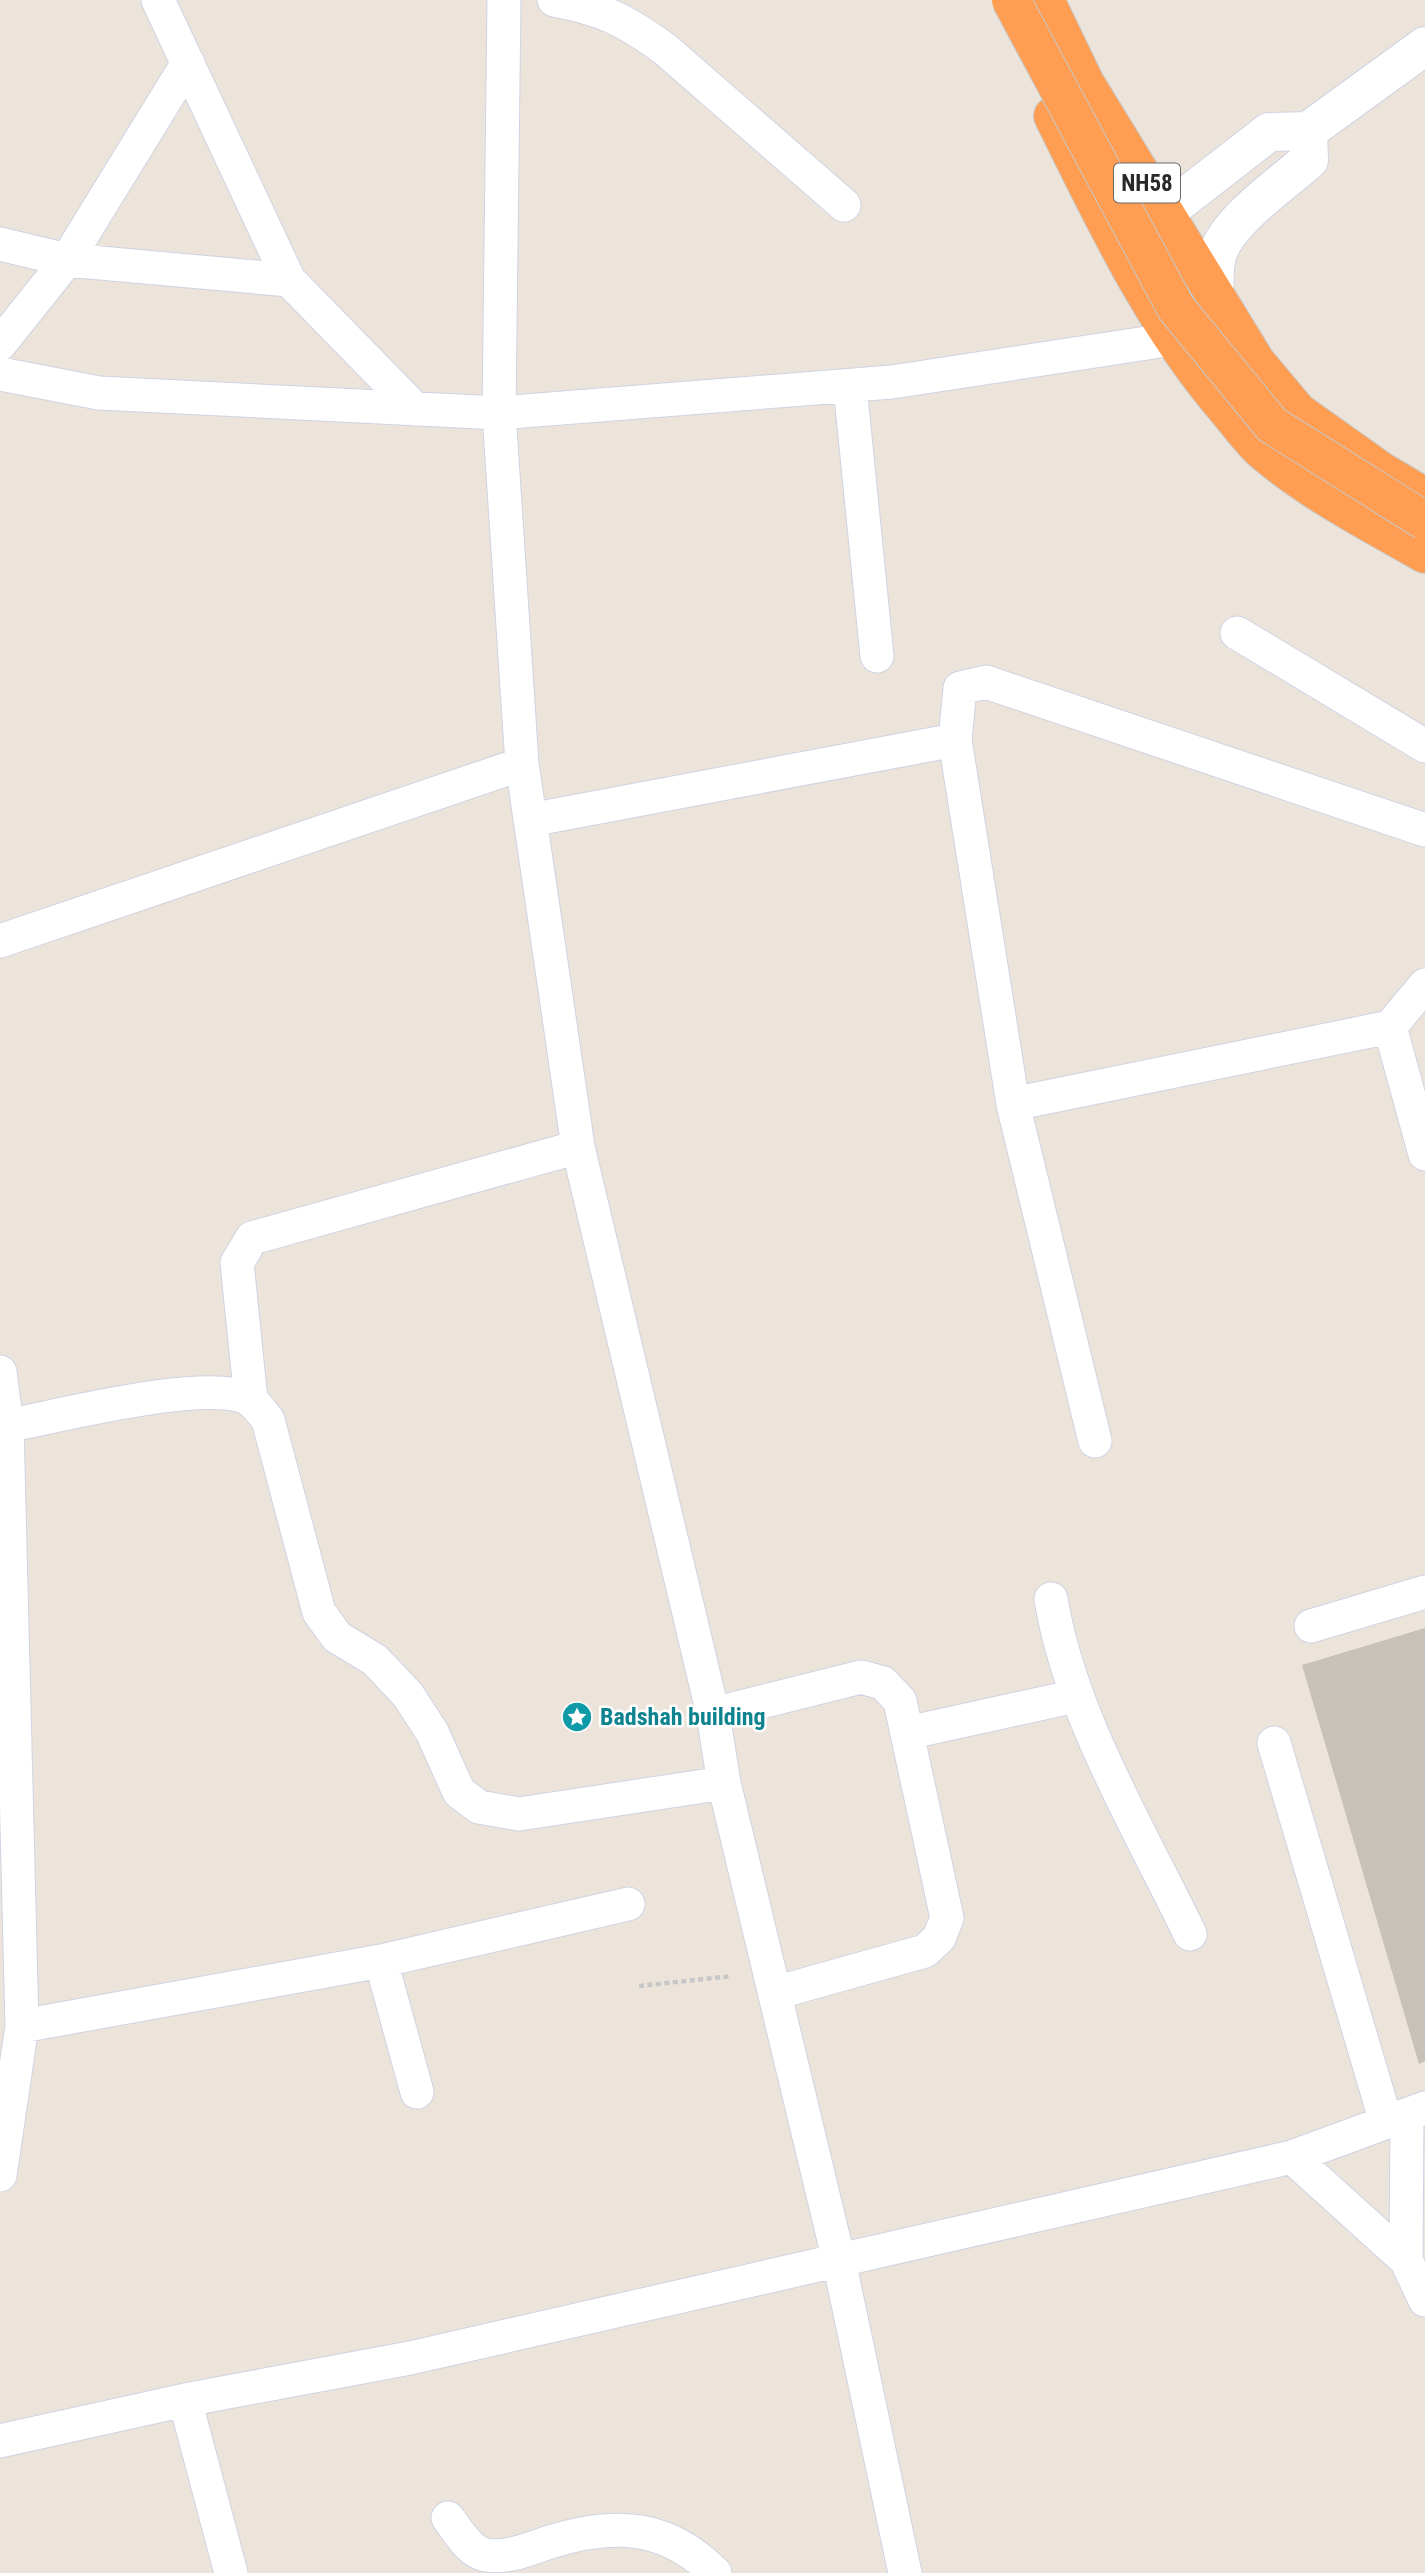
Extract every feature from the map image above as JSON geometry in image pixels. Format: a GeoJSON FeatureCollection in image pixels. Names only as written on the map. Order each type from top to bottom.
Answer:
{"type":"FeatureCollection","features":[{"type":"Feature","properties":{"kind":"highway","name":"NH58"},"geometry":{"type":"LineString","coordinates":[[995,0],[1118,247],[1173,339],[1214,395],[1263,452],[1344,508],[1425,554]]}},
{"type":"Feature","properties":{"kind":"highway"},"geometry":{"type":"LineString","coordinates":[[1011,0],[1176,308],[1272,425],[1425,521]]}},
{"type":"Feature","properties":{"kind":"highway","name":"NH58"},"geometry":{"type":"LineString","coordinates":[[1045,0],[1085,83],[1256,362],[1298,412],[1381,471],[1425,497]]}},
{"type":"Feature","properties":{"kind":"street"},"geometry":{"type":"LineString","coordinates":[[504,0],[499,413],[522,764],[578,1147],[713,1714],[724,1783],[839,2261],[905,2573]]}},
{"type":"Feature","properties":{"kind":"street"},"geometry":{"type":"LineString","coordinates":[[554,0],[597,8],[635,27],[666,50],[844,205]]}},
{"type":"Feature","properties":{"kind":"street"},"geometry":{"type":"LineString","coordinates":[[161,1],[289,280],[415,409]]}},
{"type":"Feature","properties":{"kind":"street"},"geometry":{"type":"LineString","coordinates":[[1118,247],[1166,214],[1269,132],[1308,131],[1425,46]]}},
{"type":"Feature","properties":{"kind":"street"},"geometry":{"type":"LineString","coordinates":[[0,344],[67,260],[188,63]]}},
{"type":"Feature","properties":{"kind":"street"},"geometry":{"type":"LineString","coordinates":[[1214,294],[1216,259],[1223,243],[1233,227],[1309,160],[1308,131]]}},
{"type":"Feature","properties":{"kind":"street"},"geometry":{"type":"LineString","coordinates":[[0,244],[67,260],[289,280]]}},
{"type":"Feature","properties":{"kind":"street"},"geometry":{"type":"LineString","coordinates":[[0,374],[99,393],[499,413],[906,380],[1173,339]]}},
{"type":"Feature","properties":{"kind":"street"},"geometry":{"type":"LineString","coordinates":[[850,386],[877,656]]}},
{"type":"Feature","properties":{"kind":"street"},"geometry":{"type":"LineString","coordinates":[[1237,633],[1425,746]]}},
{"type":"Feature","properties":{"kind":"street"},"geometry":{"type":"LineString","coordinates":[[1095,1441],[1013,1104],[954,740],[960,688],[986,682],[1425,830]]}},
{"type":"Feature","properties":{"kind":"street"},"geometry":{"type":"LineString","coordinates":[[530,820],[954,740]]}},
{"type":"Feature","properties":{"kind":"street"},"geometry":{"type":"LineString","coordinates":[[0,941],[522,764]]}},
{"type":"Feature","properties":{"kind":"street"},"geometry":{"type":"LineString","coordinates":[[1013,1104],[1390,1027],[1425,985]]}},
{"type":"Feature","properties":{"kind":"street"},"geometry":{"type":"LineString","coordinates":[[1390,1027],[1425,1153]]}},
{"type":"Feature","properties":{"kind":"street"},"geometry":{"type":"LineString","coordinates":[[251,1400],[237,1263],[251,1238],[578,1147]]}},
{"type":"Feature","properties":{"kind":"street"},"geometry":{"type":"LineString","coordinates":[[0,1372],[7,1426],[22,2026],[0,2175]]}},
{"type":"Feature","properties":{"kind":"street"},"geometry":{"type":"LineString","coordinates":[[7,1426],[178,1394],[227,1393],[251,1400],[268,1420],[319,1612],[337,1637],[375,1660],[408,1695],[432,1732],[459,1792],[479,1807],[519,1814],[724,1783]]}},
{"type":"Feature","properties":{"kind":"street"},"geometry":{"type":"LineString","coordinates":[[1311,1626],[1425,1592]]}},
{"type":"Feature","properties":{"kind":"street"},"geometry":{"type":"LineString","coordinates":[[1051,1599],[1058,1639],[1076,1696],[1190,1934]]}},
{"type":"Feature","properties":{"kind":"street"},"geometry":{"type":"LineString","coordinates":[[713,1714],[860,1677],[883,1683],[900,1702],[907,1733],[947,1918],[939,1938],[925,1951],[773,1983]]}},
{"type":"Feature","properties":{"kind":"street"},"geometry":{"type":"LineString","coordinates":[[907,1733],[1076,1696]]}},
{"type":"Feature","properties":{"kind":"street"},"geometry":{"type":"LineString","coordinates":[[1274,1743],[1406,2115],[1406,2260]]}},
{"type":"Feature","properties":{"kind":"street"},"geometry":{"type":"LineString","coordinates":[[22,2026],[381,1961],[628,1903]]}},
{"type":"Feature","properties":{"kind":"street"},"geometry":{"type":"LineString","coordinates":[[381,1961],[417,2092]]}},
{"type":"Feature","properties":{"kind":"street"},"geometry":{"type":"LineString","coordinates":[[0,2441],[185,2400],[410,2358],[1292,2157],[1406,2115]]}},
{"type":"Feature","properties":{"kind":"street"},"geometry":{"type":"LineString","coordinates":[[1292,2157],[1406,2260],[1425,2300]]}},
{"type":"Feature","properties":{"kind":"street"},"geometry":{"type":"LineString","coordinates":[[185,2400],[231,2573]]}},
{"type":"Feature","properties":{"kind":"street"},"geometry":{"type":"LineString","coordinates":[[448,2518],[469,2546],[486,2555],[516,2553],[589,2530],[612,2528],[643,2533],[693,2551],[715,2573]]}},
{"type":"Feature","properties":{"kind":"path"},"geometry":{"type":"LineString","coordinates":[[639,1986],[773,1983]]}},
{"type":"Feature","properties":{"kind":"building"},"geometry":{"type":"Polygon","coordinates":[[[1425,1628],[1425,2061],[1419,2064],[1302,1665],[1425,1628]]]}},
{"type":"Feature","properties":{"kind":"place","name":"Badshah building"},"geometry":{"type":"Point","coordinates":[577,1717]}}]}
